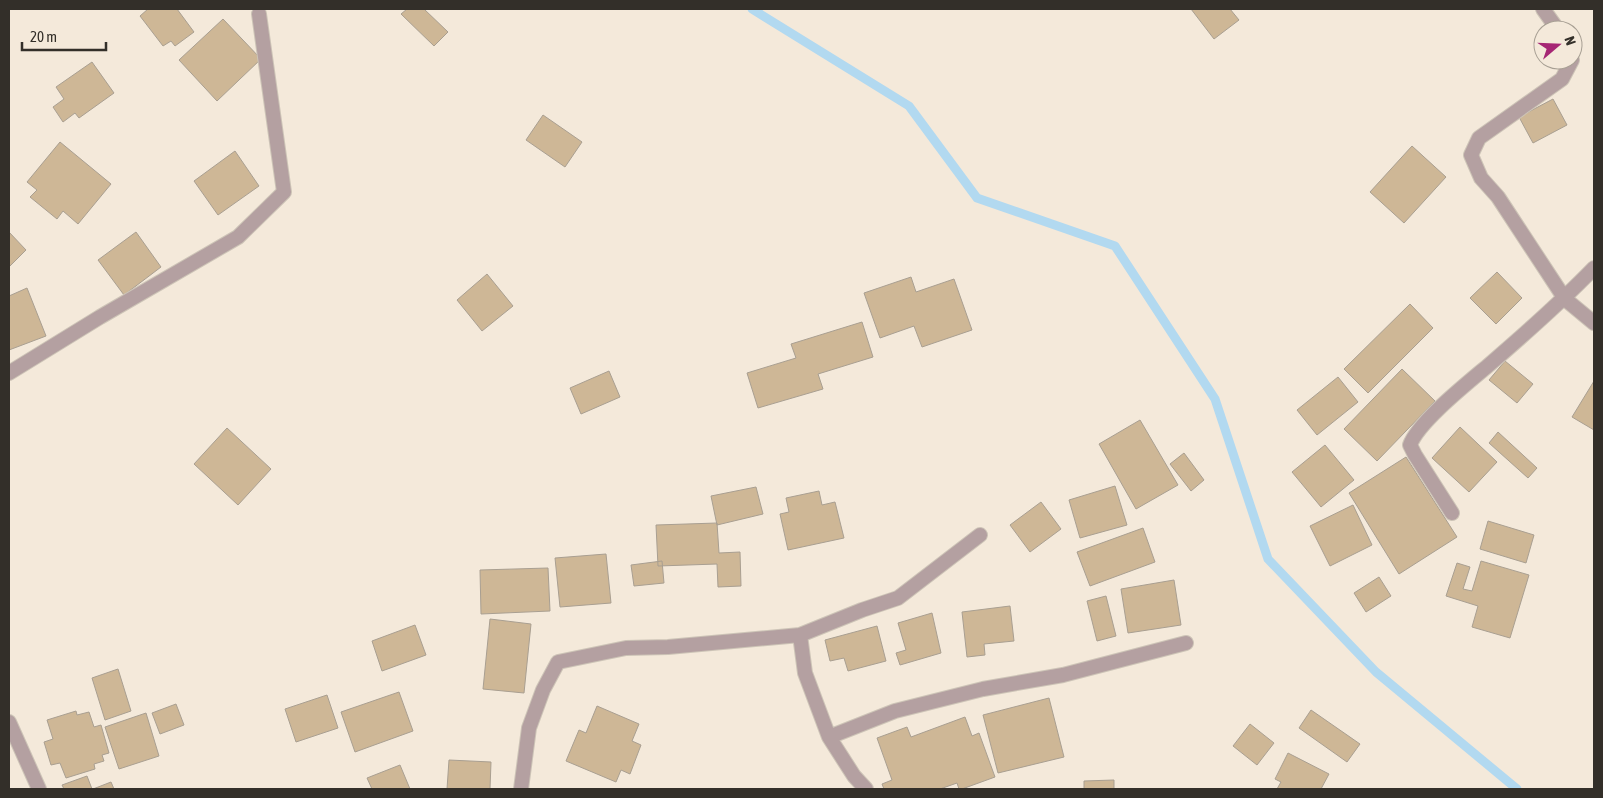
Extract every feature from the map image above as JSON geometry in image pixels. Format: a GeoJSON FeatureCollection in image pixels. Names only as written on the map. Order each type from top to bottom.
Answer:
{"type":"FeatureCollection","features":[{"type":"Feature","properties":{"kind":"street"},"geometry":{"type":"LineString","coordinates":[[1543,9],[1551,20]]}},
{"type":"Feature","properties":{"kind":"street"},"geometry":{"type":"LineString","coordinates":[[9,374],[100,317],[238,237],[284,192],[258,14]]}},
{"type":"Feature","properties":{"kind":"street"},"geometry":{"type":"LineString","coordinates":[[1567,70],[1562,79],[1479,138],[1471,156],[1481,178],[1498,197],[1565,299],[1594,323]]}},
{"type":"Feature","properties":{"kind":"street"},"geometry":{"type":"LineString","coordinates":[[1452,513],[1415,455],[1410,445],[1413,437],[1450,398],[1565,299],[1594,268]]}},
{"type":"Feature","properties":{"kind":"street"},"geometry":{"type":"LineString","coordinates":[[521,789],[529,728],[543,690],[558,662],[626,648],[668,647],[800,634],[898,598],[980,535]]}},
{"type":"Feature","properties":{"kind":"street"},"geometry":{"type":"LineString","coordinates":[[800,634],[805,673],[829,737],[854,776],[866,789]]}},
{"type":"Feature","properties":{"kind":"street"},"geometry":{"type":"LineString","coordinates":[[829,737],[895,711],[983,689],[1063,675],[1186,643]]}},
{"type":"Feature","properties":{"kind":"street"},"geometry":{"type":"LineString","coordinates":[[9,722],[39,789]]}},
{"type":"Feature","properties":{"kind":"building"},"geometry":{"type":"Polygon","coordinates":[[[148,9],[177,9],[194,32],[175,46],[171,41],[163,46],[140,16],[148,9]]]}},
{"type":"Feature","properties":{"kind":"building"},"geometry":{"type":"Polygon","coordinates":[[[407,9],[424,9],[448,32],[434,46],[401,14],[407,9]]]}},
{"type":"Feature","properties":{"kind":"building"},"geometry":{"type":"Polygon","coordinates":[[[1191,9],[1230,9],[1239,20],[1214,39],[1191,9]]]}},
{"type":"Feature","properties":{"kind":"building"},"geometry":{"type":"Polygon","coordinates":[[[223,19],[261,59],[217,101],[179,60],[223,19]]]}},
{"type":"Feature","properties":{"kind":"building"},"geometry":{"type":"Polygon","coordinates":[[[92,62],[114,93],[79,118],[75,113],[63,122],[53,107],[64,99],[56,87],[92,62]]]}},
{"type":"Feature","properties":{"kind":"building"},"geometry":{"type":"Polygon","coordinates":[[[1553,99],[1567,125],[1533,143],[1519,117],[1553,99]]]}},
{"type":"Feature","properties":{"kind":"building"},"geometry":{"type":"Polygon","coordinates":[[[543,115],[582,142],[565,167],[526,140],[543,115]]]}},
{"type":"Feature","properties":{"kind":"building"},"geometry":{"type":"Polygon","coordinates":[[[60,142],[111,184],[78,224],[63,211],[57,219],[30,197],[37,190],[27,182],[60,142]]]}},
{"type":"Feature","properties":{"kind":"building"},"geometry":{"type":"Polygon","coordinates":[[[1412,146],[1446,177],[1404,223],[1370,192],[1412,146]]]}},
{"type":"Feature","properties":{"kind":"building"},"geometry":{"type":"Polygon","coordinates":[[[235,151],[259,186],[218,215],[194,181],[235,151]]]}},
{"type":"Feature","properties":{"kind":"building"},"geometry":{"type":"Polygon","coordinates":[[[9,232],[26,250],[9,267],[9,232]]]}},
{"type":"Feature","properties":{"kind":"building"},"geometry":{"type":"Polygon","coordinates":[[[136,232],[161,267],[124,295],[98,260],[136,232]]]}},
{"type":"Feature","properties":{"kind":"building"},"geometry":{"type":"Polygon","coordinates":[[[1497,272],[1522,298],[1496,324],[1470,298],[1497,272]]]}},
{"type":"Feature","properties":{"kind":"building"},"geometry":{"type":"Polygon","coordinates":[[[487,274],[513,306],[482,331],[457,300],[487,274]]]}},
{"type":"Feature","properties":{"kind":"building"},"geometry":{"type":"Polygon","coordinates":[[[911,277],[916,292],[954,279],[972,330],[922,347],[914,326],[880,338],[864,293],[911,277]]]}},
{"type":"Feature","properties":{"kind":"building"},"geometry":{"type":"Polygon","coordinates":[[[27,288],[46,336],[9,350],[9,296],[27,288]]]}},
{"type":"Feature","properties":{"kind":"building"},"geometry":{"type":"Polygon","coordinates":[[[1410,304],[1433,328],[1368,393],[1344,369],[1410,304]]]}},
{"type":"Feature","properties":{"kind":"building"},"geometry":{"type":"Polygon","coordinates":[[[862,322],[873,357],[818,374],[823,389],[758,408],[747,373],[796,358],[791,344],[862,322]]]}},
{"type":"Feature","properties":{"kind":"building"},"geometry":{"type":"Polygon","coordinates":[[[1505,361],[1533,384],[1517,403],[1489,380],[1505,361]]]}},
{"type":"Feature","properties":{"kind":"building"},"geometry":{"type":"Polygon","coordinates":[[[1402,369],[1435,401],[1377,461],[1344,429],[1402,369]]]}},
{"type":"Feature","properties":{"kind":"building"},"geometry":{"type":"Polygon","coordinates":[[[609,371],[620,397],[581,414],[570,388],[609,371]]]}},
{"type":"Feature","properties":{"kind":"building"},"geometry":{"type":"Polygon","coordinates":[[[1338,377],[1358,402],[1317,435],[1297,410],[1338,377]]]}},
{"type":"Feature","properties":{"kind":"building"},"geometry":{"type":"Polygon","coordinates":[[[1594,381],[1594,430],[1572,417],[1594,381]]]}},
{"type":"Feature","properties":{"kind":"building"},"geometry":{"type":"Polygon","coordinates":[[[1140,420],[1178,485],[1136,509],[1099,444],[1140,420]]]}},
{"type":"Feature","properties":{"kind":"building"},"geometry":{"type":"Polygon","coordinates":[[[1460,427],[1497,462],[1469,492],[1432,458],[1460,427]]]}},
{"type":"Feature","properties":{"kind":"building"},"geometry":{"type":"Polygon","coordinates":[[[227,428],[271,469],[238,505],[194,464],[227,428]]]}},
{"type":"Feature","properties":{"kind":"building"},"geometry":{"type":"Polygon","coordinates":[[[1498,432],[1537,468],[1528,478],[1489,443],[1498,432]]]}},
{"type":"Feature","properties":{"kind":"building"},"geometry":{"type":"Polygon","coordinates":[[[1325,445],[1354,480],[1321,507],[1292,472],[1325,445]]]}},
{"type":"Feature","properties":{"kind":"building"},"geometry":{"type":"Polygon","coordinates":[[[1184,453],[1204,480],[1191,491],[1170,464],[1184,453]]]}},
{"type":"Feature","properties":{"kind":"building"},"geometry":{"type":"Polygon","coordinates":[[[1406,457],[1457,537],[1399,574],[1349,493],[1406,457]]]}},
{"type":"Feature","properties":{"kind":"building"},"geometry":{"type":"Polygon","coordinates":[[[1115,486],[1127,525],[1080,538],[1069,500],[1115,486]]]}},
{"type":"Feature","properties":{"kind":"building"},"geometry":{"type":"Polygon","coordinates":[[[756,487],[763,514],[717,525],[711,496],[756,487]]]}},
{"type":"Feature","properties":{"kind":"building"},"geometry":{"type":"Polygon","coordinates":[[[819,491],[822,505],[835,502],[844,538],[788,550],[780,514],[789,512],[786,498],[819,491]]]}},
{"type":"Feature","properties":{"kind":"building"},"geometry":{"type":"Polygon","coordinates":[[[1041,502],[1061,529],[1030,552],[1010,525],[1041,502]]]}},
{"type":"Feature","properties":{"kind":"building"},"geometry":{"type":"Polygon","coordinates":[[[1353,505],[1372,545],[1330,566],[1310,526],[1353,505]]]}},
{"type":"Feature","properties":{"kind":"building"},"geometry":{"type":"Polygon","coordinates":[[[1488,521],[1534,535],[1526,563],[1480,549],[1488,521]]]}},
{"type":"Feature","properties":{"kind":"building"},"geometry":{"type":"Polygon","coordinates":[[[717,523],[719,553],[740,552],[741,586],[718,587],[717,564],[658,566],[656,525],[717,523]]]}},
{"type":"Feature","properties":{"kind":"building"},"geometry":{"type":"Polygon","coordinates":[[[1143,528],[1155,562],[1090,586],[1077,552],[1143,528]]]}},
{"type":"Feature","properties":{"kind":"building"},"geometry":{"type":"Polygon","coordinates":[[[606,554],[611,603],[560,607],[555,558],[606,554]]]}},
{"type":"Feature","properties":{"kind":"building"},"geometry":{"type":"Polygon","coordinates":[[[662,561],[664,583],[634,586],[631,565],[662,561]]]}},
{"type":"Feature","properties":{"kind":"building"},"geometry":{"type":"Polygon","coordinates":[[[1481,561],[1529,575],[1510,638],[1472,627],[1478,606],[1446,596],[1457,563],[1470,567],[1463,589],[1472,591],[1481,561]]]}},
{"type":"Feature","properties":{"kind":"building"},"geometry":{"type":"Polygon","coordinates":[[[548,568],[550,611],[481,614],[480,570],[548,568]]]}},
{"type":"Feature","properties":{"kind":"building"},"geometry":{"type":"Polygon","coordinates":[[[1379,577],[1391,596],[1366,612],[1354,593],[1379,577]]]}},
{"type":"Feature","properties":{"kind":"building"},"geometry":{"type":"Polygon","coordinates":[[[1174,580],[1181,625],[1128,633],[1121,589],[1174,580]]]}},
{"type":"Feature","properties":{"kind":"building"},"geometry":{"type":"Polygon","coordinates":[[[1106,596],[1116,636],[1097,641],[1087,601],[1106,596]]]}},
{"type":"Feature","properties":{"kind":"building"},"geometry":{"type":"Polygon","coordinates":[[[1010,606],[1014,641],[984,644],[985,655],[967,657],[962,612],[1010,606]]]}},
{"type":"Feature","properties":{"kind":"building"},"geometry":{"type":"Polygon","coordinates":[[[932,613],[941,653],[900,665],[896,653],[906,650],[898,623],[932,613]]]}},
{"type":"Feature","properties":{"kind":"building"},"geometry":{"type":"Polygon","coordinates":[[[490,619],[531,624],[524,693],[483,689],[490,619]]]}},
{"type":"Feature","properties":{"kind":"building"},"geometry":{"type":"Polygon","coordinates":[[[415,625],[426,655],[382,671],[372,641],[415,625]]]}},
{"type":"Feature","properties":{"kind":"building"},"geometry":{"type":"Polygon","coordinates":[[[877,626],[886,661],[848,671],[844,658],[830,661],[825,640],[877,626]]]}},
{"type":"Feature","properties":{"kind":"building"},"geometry":{"type":"Polygon","coordinates":[[[118,669],[131,711],[105,720],[92,678],[118,669]]]}},
{"type":"Feature","properties":{"kind":"building"},"geometry":{"type":"Polygon","coordinates":[[[399,692],[413,731],[355,752],[341,712],[399,692]]]}},
{"type":"Feature","properties":{"kind":"building"},"geometry":{"type":"Polygon","coordinates":[[[327,695],[338,728],[296,742],[285,709],[327,695]]]}},
{"type":"Feature","properties":{"kind":"building"},"geometry":{"type":"Polygon","coordinates":[[[1049,698],[1064,757],[998,773],[983,715],[1049,698]]]}},
{"type":"Feature","properties":{"kind":"building"},"geometry":{"type":"Polygon","coordinates":[[[176,704],[184,725],[160,734],[152,713],[176,704]]]}},
{"type":"Feature","properties":{"kind":"building"},"geometry":{"type":"Polygon","coordinates":[[[597,706],[639,724],[632,741],[641,745],[630,774],[621,770],[616,782],[566,761],[579,730],[586,733],[597,706]]]}},
{"type":"Feature","properties":{"kind":"building"},"geometry":{"type":"Polygon","coordinates":[[[1311,710],[1360,744],[1347,762],[1299,728],[1311,710]]]}},
{"type":"Feature","properties":{"kind":"building"},"geometry":{"type":"Polygon","coordinates":[[[76,711],[77,715],[89,712],[94,727],[101,725],[109,753],[102,755],[104,761],[94,764],[95,769],[66,778],[60,763],[51,765],[44,742],[53,739],[47,720],[76,711]]]}},
{"type":"Feature","properties":{"kind":"building"},"geometry":{"type":"Polygon","coordinates":[[[146,713],[159,756],[119,769],[105,727],[146,713]]]}},
{"type":"Feature","properties":{"kind":"building"},"geometry":{"type":"Polygon","coordinates":[[[965,717],[972,736],[979,733],[995,777],[962,789],[959,789],[957,783],[940,789],[884,789],[882,784],[892,780],[877,738],[907,727],[911,737],[965,717]]]}},
{"type":"Feature","properties":{"kind":"building"},"geometry":{"type":"Polygon","coordinates":[[[1250,724],[1274,743],[1257,765],[1233,746],[1250,724]]]}},
{"type":"Feature","properties":{"kind":"building"},"geometry":{"type":"Polygon","coordinates":[[[1288,753],[1329,774],[1321,789],[1277,789],[1281,782],[1275,779],[1288,753]]]}},
{"type":"Feature","properties":{"kind":"building"},"geometry":{"type":"Polygon","coordinates":[[[449,760],[491,762],[490,789],[447,789],[449,760]]]}},
{"type":"Feature","properties":{"kind":"building"},"geometry":{"type":"Polygon","coordinates":[[[400,765],[410,789],[372,789],[367,778],[400,765]]]}},
{"type":"Feature","properties":{"kind":"building"},"geometry":{"type":"Polygon","coordinates":[[[87,776],[92,789],[64,789],[62,785],[87,776]]]}},
{"type":"Feature","properties":{"kind":"building"},"geometry":{"type":"Polygon","coordinates":[[[1114,780],[1114,789],[1084,789],[1084,781],[1114,780]]]}},
{"type":"Feature","properties":{"kind":"building"},"geometry":{"type":"Polygon","coordinates":[[[111,782],[114,789],[93,789],[111,782]]]}},
{"type":"Feature","properties":{"kind":"waterway"},"geometry":{"type":"LineString","coordinates":[[752,9],[909,106],[977,198],[1115,246],[1215,399],[1268,559],[1376,672],[1517,789]]}}]}
